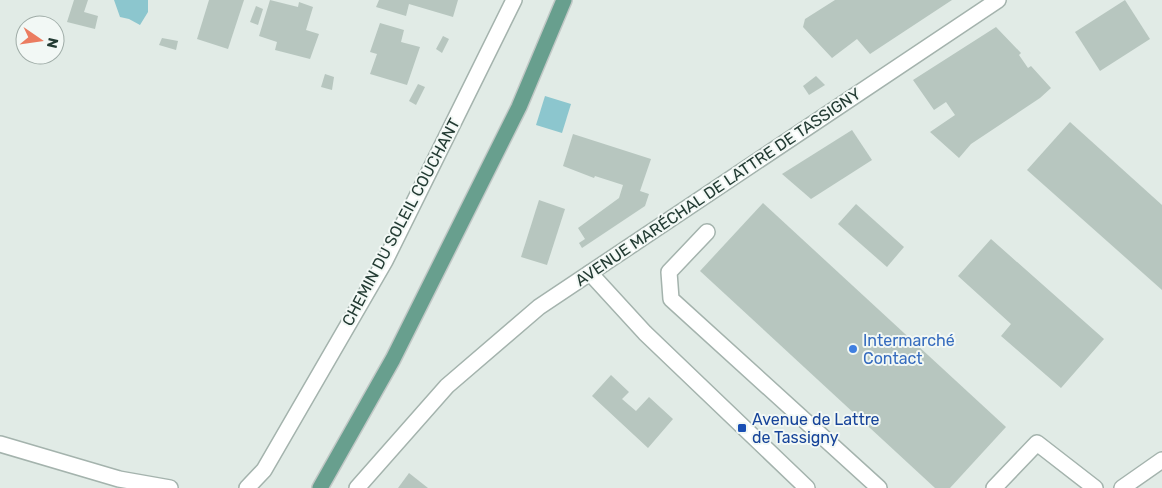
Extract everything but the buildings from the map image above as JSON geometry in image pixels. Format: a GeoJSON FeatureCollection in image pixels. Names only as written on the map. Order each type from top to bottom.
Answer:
{"type":"FeatureCollection","features":[{"type":"Feature","properties":{"kind":"main road"},"geometry":{"type":"LineString","coordinates":[[320,488],[393,359],[519,107],[564,0]]}},
{"type":"Feature","properties":{"kind":"street","name":"CHEMIN DU SOLEIL COUCHANT"},"geometry":{"type":"LineString","coordinates":[[246,488],[264,470],[384,261],[514,0]]}},
{"type":"Feature","properties":{"kind":"street","name":"AVENUE MARÉCHAL DE LATTRE DE TASSIGNY"},"geometry":{"type":"LineString","coordinates":[[357,488],[447,386],[539,307],[998,0]]}},
{"type":"Feature","properties":{"kind":"street"},"geometry":{"type":"LineString","coordinates":[[707,232],[669,272],[671,299],[878,488]]}},
{"type":"Feature","properties":{"kind":"street"},"geometry":{"type":"LineString","coordinates":[[590,273],[644,332],[807,488]]}},
{"type":"Feature","properties":{"kind":"street"},"geometry":{"type":"LineString","coordinates":[[994,488],[1037,443],[1095,488]]}},
{"type":"Feature","properties":{"kind":"street"},"geometry":{"type":"LineString","coordinates":[[0,444],[119,480],[170,488]]}},
{"type":"Feature","properties":{"kind":"street"},"geometry":{"type":"LineString","coordinates":[[1122,488],[1162,460]]}},
{"type":"Feature","properties":{"kind":"water"},"geometry":{"type":"Polygon","coordinates":[[[114,0],[148,0],[148,12],[140,25],[120,17],[114,0]]]}},
{"type":"Feature","properties":{"kind":"water"},"geometry":{"type":"Polygon","coordinates":[[[545,96],[571,104],[562,133],[536,125],[545,96]]]}},
{"type":"Feature","properties":{"kind":"place","name":"Intermarché Contact"},"geometry":{"type":"Point","coordinates":[853,349]}},
{"type":"Feature","properties":{"kind":"place","name":"Avenue de Lattre de Tassigny"},"geometry":{"type":"Point","coordinates":[742,428]}}]}
